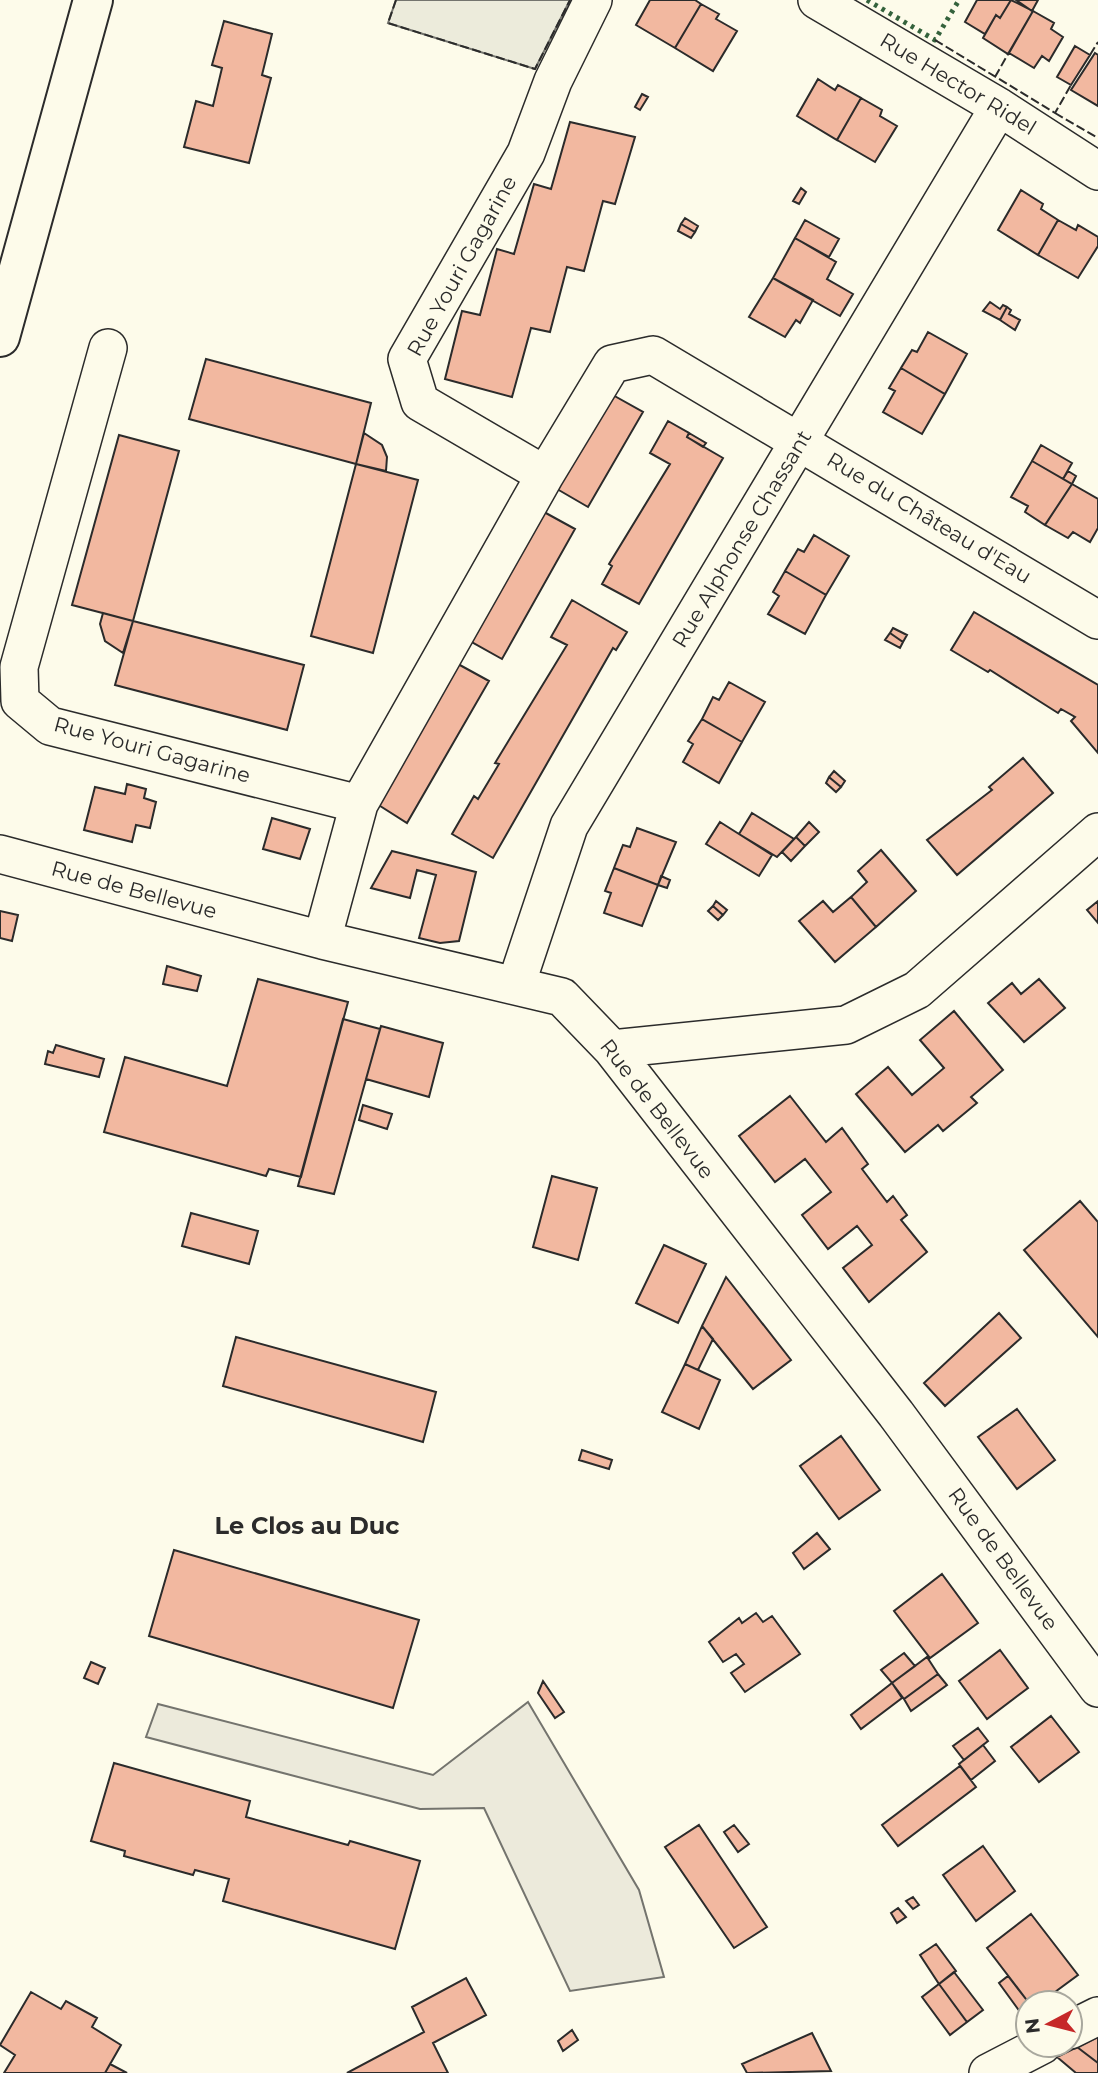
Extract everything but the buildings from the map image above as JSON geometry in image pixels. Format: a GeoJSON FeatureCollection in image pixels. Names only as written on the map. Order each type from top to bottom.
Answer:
{"type":"FeatureCollection","features":[{"type":"Feature","properties":{"kind":"main road"},"geometry":{"type":"LineString","coordinates":[[0,337],[87,1]]}},
{"type":"Feature","properties":{"kind":"street","name":"Rue Youri Gagarine"},"geometry":{"type":"LineString","coordinates":[[545,475],[420,402],[407,359],[526,153],[553,81],[593,0]]}},
{"type":"Feature","properties":{"kind":"street","name":"Rue Hector Ridel"},"geometry":{"type":"LineString","coordinates":[[817,0],[999,107],[1098,171]]}},
{"type":"Feature","properties":{"kind":"street","name":"Rue Alphonse Chassant"},"geometry":{"type":"LineString","coordinates":[[516,985],[569,826],[999,107]]}},
{"type":"Feature","properties":{"kind":"street","name":"Rue Youri Gagarine"},"geometry":{"type":"LineString","coordinates":[[108,348],[19,667],[20,701],[50,726],[359,804]]}},
{"type":"Feature","properties":{"kind":"street","name":"Rue du Château d'Eau"},"geometry":{"type":"LineString","coordinates":[[545,475],[612,364],[653,355],[1098,620]]}},
{"type":"Feature","properties":{"kind":"street"},"geometry":{"type":"LineString","coordinates":[[322,940],[359,804],[545,475]]}},
{"type":"Feature","properties":{"kind":"street"},"geometry":{"type":"LineString","coordinates":[[612,1049],[846,1025],[917,990],[1098,832]]}},
{"type":"Feature","properties":{"kind":"street","name":"Rue de Bellevue"},"geometry":{"type":"LineString","coordinates":[[0,854],[322,940],[562,997],[612,1049],[896,1414],[1098,1688]]}},
{"type":"Feature","properties":{"kind":"street"},"geometry":{"type":"LineString","coordinates":[[988,2073],[1015,2059]]}},
{"type":"Feature","properties":{"kind":"shaded area"},"geometry":{"type":"Polygon","coordinates":[[[396,0],[570,0],[535,69],[388,23],[396,0]]]}},
{"type":"Feature","properties":{"kind":"shaded area"},"geometry":{"type":"Polygon","coordinates":[[[528,1702],[639,1890],[664,1977],[570,1991],[484,1808],[420,1809],[146,1737],[158,1704],[433,1775],[528,1702]]]}},
{"type":"Feature","properties":{"kind":"hedge"},"geometry":{"type":"LineString","coordinates":[[867,0],[935,40],[959,0]]}},
{"type":"Feature","properties":{"kind":"fence"},"geometry":{"type":"LineString","coordinates":[[396,0],[388,23],[535,69],[570,0]]}},
{"type":"Feature","properties":{"kind":"fence"},"geometry":{"type":"LineString","coordinates":[[935,40],[1055,113],[1071,85]]}},
{"type":"Feature","properties":{"kind":"fence"},"geometry":{"type":"LineString","coordinates":[[1090,55],[1098,42]]}},
{"type":"Feature","properties":{"kind":"fence"},"geometry":{"type":"LineString","coordinates":[[995,77],[1008,54]]}},
{"type":"Feature","properties":{"kind":"fence"},"geometry":{"type":"LineString","coordinates":[[1055,113],[1098,138]]}},
{"type":"Feature","properties":{"kind":"district","name":"Le Clos au Duc"},"geometry":{"type":"Point","coordinates":[307,1526]}}]}
